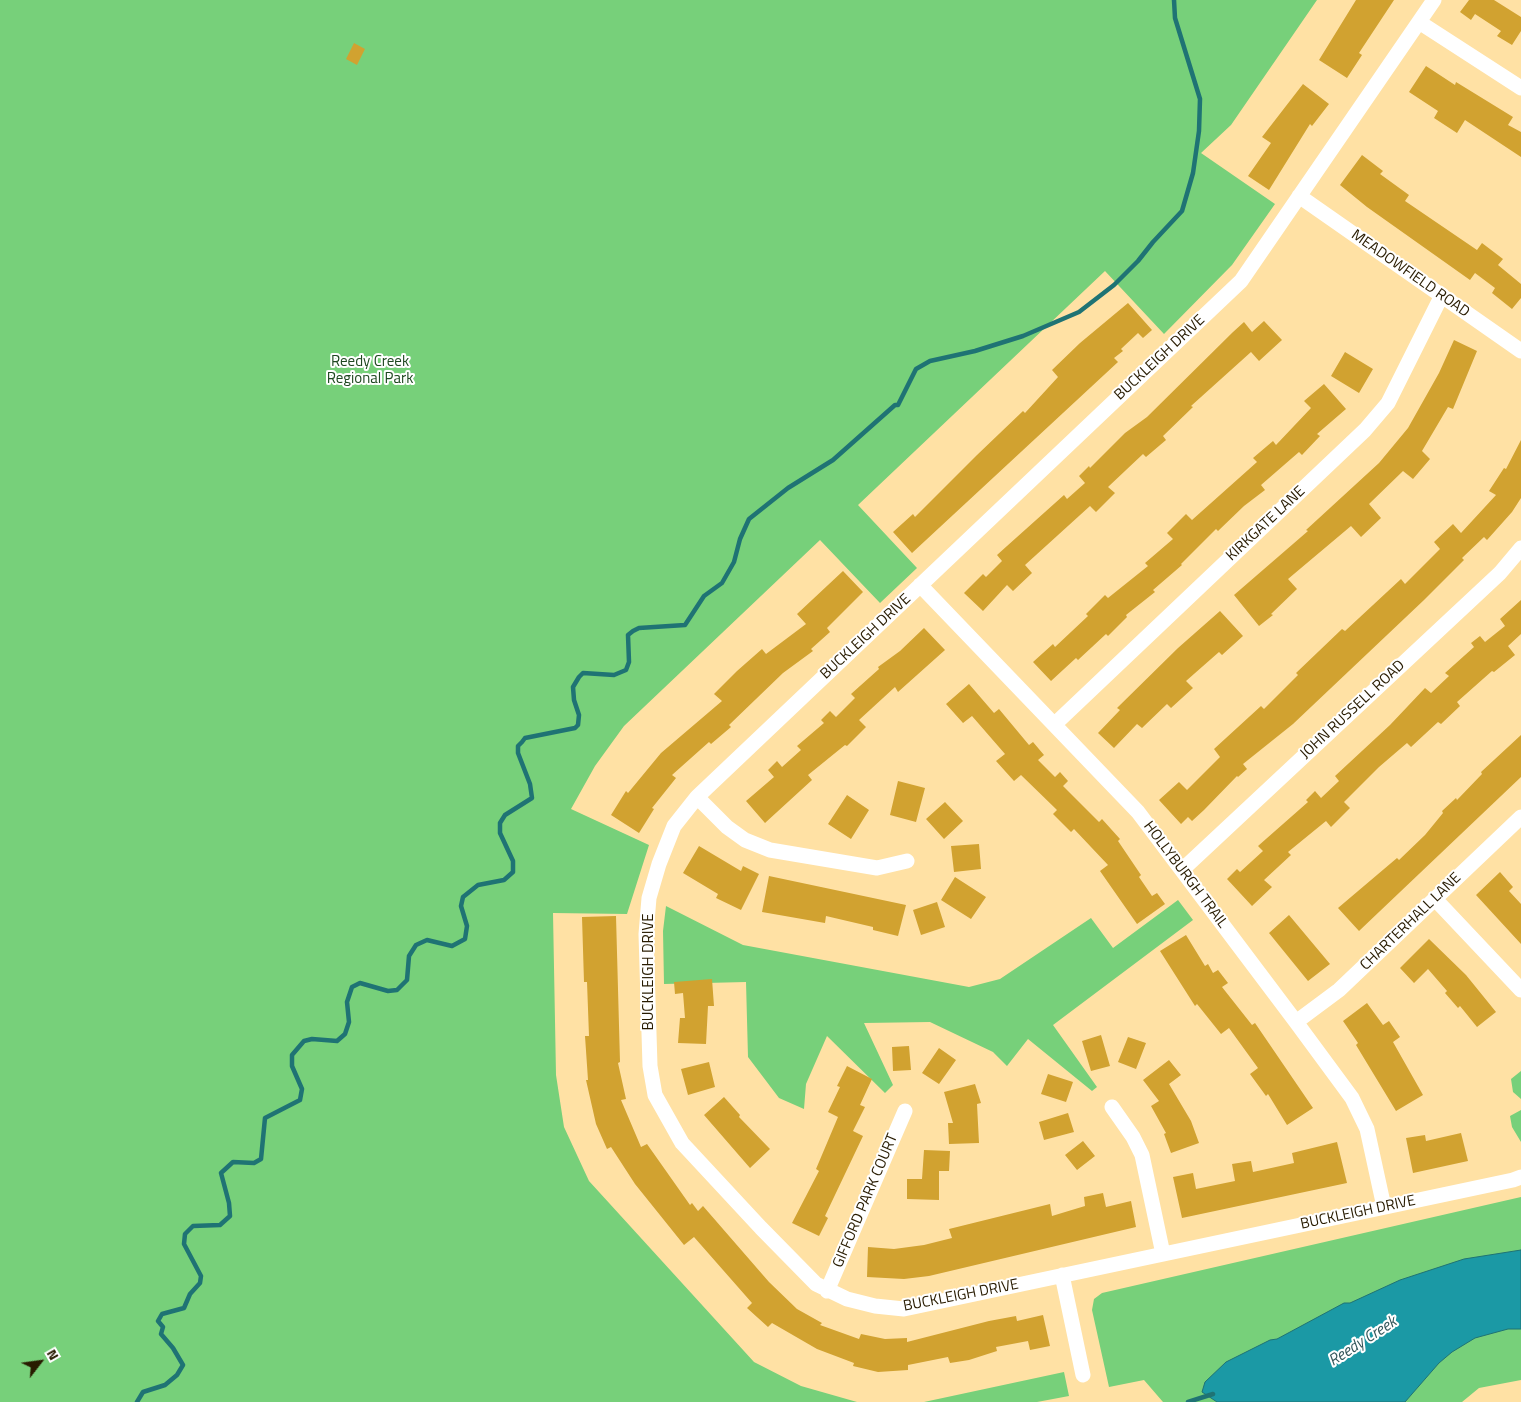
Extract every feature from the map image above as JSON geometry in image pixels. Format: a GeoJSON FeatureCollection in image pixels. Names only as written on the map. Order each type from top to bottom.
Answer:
{"type":"FeatureCollection","features":[{"type":"Feature","properties":{"kind":"street","name":"BUCKLEIGH DRIVE"},"geometry":{"type":"LineString","coordinates":[[1434,0],[1240,280],[697,797],[674,826],[659,864],[650,898],[646,934],[650,1066],[655,1095],[682,1143],[804,1274],[827,1291],[847,1300],[875,1306],[904,1309],[1521,1177]]}},
{"type":"Feature","properties":{"kind":"street"},"geometry":{"type":"LineString","coordinates":[[1419,22],[1521,88]]}},
{"type":"Feature","properties":{"kind":"street","name":"MEADOWFIELD ROAD"},"geometry":{"type":"LineString","coordinates":[[1299,196],[1521,351]]}},
{"type":"Feature","properties":{"kind":"street","name":"KIRKGATE LANE"},"geometry":{"type":"LineString","coordinates":[[1055,724],[1365,430],[1388,403],[1442,295]]}},
{"type":"Feature","properties":{"kind":"street","name":"JOHN RUSSELL ROAD"},"geometry":{"type":"LineString","coordinates":[[1182,870],[1500,573],[1521,548]]}},
{"type":"Feature","properties":{"kind":"street","name":"HOLLYBURGH TRAIL"},"geometry":{"type":"LineString","coordinates":[[920,586],[1138,812],[1296,1022],[1352,1098],[1367,1129],[1384,1207]]}},
{"type":"Feature","properties":{"kind":"street"},"geometry":{"type":"LineString","coordinates":[[697,797],[739,836],[770,850],[877,868],[907,861]]}},
{"type":"Feature","properties":{"kind":"street","name":"CHARTERHALL LANE"},"geometry":{"type":"LineString","coordinates":[[1296,1022],[1339,990],[1521,817]]}},
{"type":"Feature","properties":{"kind":"street"},"geometry":{"type":"LineString","coordinates":[[1435,899],[1521,990]]}},
{"type":"Feature","properties":{"kind":"street"},"geometry":{"type":"LineString","coordinates":[[1112,1107],[1133,1137],[1142,1155],[1162,1254]]}},
{"type":"Feature","properties":{"kind":"street","name":"GIFFORD PARK COURT"},"geometry":{"type":"LineString","coordinates":[[827,1291],[905,1111]]}},
{"type":"Feature","properties":{"kind":"street"},"geometry":{"type":"LineString","coordinates":[[1062,1276],[1083,1375]]}},
{"type":"Feature","properties":{"kind":"green space","name":"Reedy Creek Regional Park"},"geometry":{"type":"Polygon","coordinates":[[[0,0],[1317,0],[1231,125],[1201,153],[1275,204],[1232,265],[1164,334],[1105,271],[858,505],[917,568],[880,603],[820,540],[624,726],[595,766],[571,809],[649,845],[627,914],[553,913],[556,1075],[564,1127],[589,1181],[754,1362],[801,1386],[857,1402],[0,1402],[0,0]]]}},
{"type":"Feature","properties":{"kind":"green space"},"geometry":{"type":"Polygon","coordinates":[[[1178,900],[1193,920],[1053,1025],[1097,1087],[1092,1091],[1028,1039],[1007,1066],[993,1052],[930,1022],[864,1023],[893,1085],[885,1093],[827,1036],[806,1084],[804,1109],[779,1098],[748,1057],[746,982],[664,984],[663,931],[666,906],[743,945],[969,987],[1000,979],[1091,918],[1113,948],[1178,900]]]}},
{"type":"Feature","properties":{"kind":"green space"},"geometry":{"type":"Polygon","coordinates":[[[1521,1071],[1521,1099],[1513,1092],[1511,1079],[1521,1071]]]}},
{"type":"Feature","properties":{"kind":"green space"},"geometry":{"type":"Polygon","coordinates":[[[1521,1110],[1521,1142],[1512,1127],[1510,1116],[1521,1110]]]}},
{"type":"Feature","properties":{"kind":"green space"},"geometry":{"type":"Polygon","coordinates":[[[1521,1197],[1521,1380],[1479,1388],[1462,1402],[1163,1402],[1144,1380],[1109,1387],[1092,1310],[1094,1299],[1102,1293],[1521,1197]]]}},
{"type":"Feature","properties":{"kind":"green space"},"geometry":{"type":"Polygon","coordinates":[[[1064,1372],[1069,1396],[1037,1402],[924,1402],[1064,1372]]]}},
{"type":"Feature","properties":{"kind":"water"},"geometry":{"type":"Polygon","coordinates":[[[1521,1250],[1521,1329],[1508,1329],[1475,1338],[1452,1352],[1439,1363],[1405,1402],[1217,1402],[1202,1392],[1205,1382],[1226,1362],[1270,1340],[1277,1339],[1344,1303],[1350,1303],[1400,1280],[1464,1259],[1521,1250]]]}},
{"type":"Feature","properties":{"kind":"building"},"geometry":{"type":"Polygon","coordinates":[[[1356,0],[1394,0],[1359,53],[1362,55],[1347,78],[1319,60],[1356,0]]]}},
{"type":"Feature","properties":{"kind":"building"},"geometry":{"type":"Polygon","coordinates":[[[1469,0],[1494,0],[1521,17],[1521,31],[1512,45],[1497,36],[1501,31],[1475,14],[1471,20],[1460,12],[1469,0]]]}},
{"type":"Feature","properties":{"kind":"building"},"geometry":{"type":"Polygon","coordinates":[[[354,43],[365,49],[357,65],[346,59],[354,43]]]}},
{"type":"Feature","properties":{"kind":"building"},"geometry":{"type":"Polygon","coordinates":[[[1426,66],[1455,85],[1456,82],[1513,117],[1508,125],[1521,132],[1521,157],[1465,120],[1457,133],[1434,118],[1438,111],[1409,92],[1426,66]]]}},
{"type":"Feature","properties":{"kind":"building"},"geometry":{"type":"Polygon","coordinates":[[[1303,84],[1329,104],[1312,126],[1310,124],[1269,190],[1248,176],[1271,143],[1262,137],[1303,84]]]}},
{"type":"Feature","properties":{"kind":"building"},"geometry":{"type":"Polygon","coordinates":[[[1362,155],[1383,171],[1380,174],[1409,195],[1405,201],[1477,250],[1482,243],[1503,259],[1498,265],[1521,284],[1521,298],[1512,309],[1492,293],[1495,288],[1475,273],[1470,280],[1367,207],[1340,185],[1362,155]]]}},
{"type":"Feature","properties":{"kind":"building"},"geometry":{"type":"Polygon","coordinates":[[[1128,303],[1152,330],[1143,338],[1138,333],[1121,349],[1123,351],[1114,358],[1118,362],[912,553],[893,532],[913,514],[915,517],[1023,411],[1025,413],[1058,377],[1052,370],[1080,343],[1128,303]]]}},
{"type":"Feature","properties":{"kind":"building"},"geometry":{"type":"Polygon","coordinates":[[[1264,321],[1282,340],[1259,361],[1251,352],[1191,406],[1193,407],[1163,436],[1166,440],[1146,457],[1143,454],[1108,487],[1115,493],[1096,512],[1090,506],[1025,565],[1032,573],[1013,591],[1007,585],[983,611],[964,593],[983,574],[986,577],[1002,561],[997,555],[1064,495],[1067,499],[1085,483],[1079,476],[1089,466],[1090,468],[1125,433],[1147,417],[1244,322],[1252,332],[1264,321]]]}},
{"type":"Feature","properties":{"kind":"building"},"geometry":{"type":"Polygon","coordinates":[[[1454,340],[1477,351],[1453,409],[1448,407],[1422,451],[1430,459],[1413,479],[1403,471],[1369,504],[1381,518],[1361,537],[1351,526],[1288,579],[1297,589],[1271,614],[1273,615],[1259,626],[1234,595],[1308,531],[1306,530],[1379,463],[1408,428],[1439,373],[1454,340]]]}},
{"type":"Feature","properties":{"kind":"building"},"geometry":{"type":"Polygon","coordinates":[[[1345,352],[1373,369],[1359,393],[1331,376],[1345,352]]]}},
{"type":"Feature","properties":{"kind":"building"},"geometry":{"type":"Polygon","coordinates":[[[1324,384],[1346,409],[1317,434],[1320,436],[1302,455],[1299,452],[1261,485],[1265,490],[1244,506],[1218,531],[1216,529],[1182,565],[1153,590],[1155,592],[1126,615],[1127,617],[1108,636],[1106,634],[1078,660],[1076,658],[1051,681],[1033,662],[1053,644],[1055,647],[1088,616],[1086,614],[1105,595],[1108,598],[1148,566],[1145,563],[1173,539],[1167,533],[1186,514],[1192,520],[1257,462],[1253,458],[1273,441],[1276,445],[1311,408],[1304,401],[1324,384]]]}},
{"type":"Feature","properties":{"kind":"building"},"geometry":{"type":"Polygon","coordinates":[[[1521,440],[1521,498],[1512,512],[1487,540],[1484,537],[1424,600],[1293,724],[1243,764],[1247,769],[1237,776],[1204,810],[1192,821],[1188,817],[1181,824],[1159,800],[1179,782],[1187,790],[1220,757],[1214,749],[1261,706],[1264,709],[1298,675],[1296,673],[1342,629],[1345,631],[1401,579],[1405,584],[1440,549],[1434,542],[1453,524],[1461,533],[1496,495],[1489,491],[1504,468],[1506,469],[1521,440]]]}},
{"type":"Feature","properties":{"kind":"building"},"geometry":{"type":"Polygon","coordinates":[[[843,571],[863,592],[827,628],[830,632],[811,649],[813,651],[783,673],[729,725],[731,727],[711,744],[709,742],[672,775],[676,778],[652,808],[654,809],[639,833],[611,815],[626,791],[628,793],[661,753],[722,701],[714,694],[737,671],[762,649],[766,654],[806,624],[797,614],[843,571]]]}},
{"type":"Feature","properties":{"kind":"building"},"geometry":{"type":"Polygon","coordinates":[[[1521,600],[1521,634],[1508,646],[1515,655],[1494,672],[1492,671],[1457,702],[1460,706],[1441,724],[1438,722],[1411,747],[1407,743],[1379,767],[1344,802],[1350,808],[1331,827],[1326,821],[1288,852],[1291,855],[1264,880],[1272,887],[1252,906],[1227,879],[1237,869],[1240,872],[1263,851],[1258,846],[1308,802],[1306,800],[1315,791],[1321,798],[1339,781],[1335,776],[1390,725],[1425,688],[1431,693],[1449,676],[1445,673],[1474,647],[1471,643],[1480,636],[1485,642],[1505,626],[1500,619],[1521,600]]]}},
{"type":"Feature","properties":{"kind":"building"},"geometry":{"type":"Polygon","coordinates":[[[1220,611],[1243,636],[1222,655],[1219,652],[1186,681],[1193,688],[1171,708],[1167,704],[1142,728],[1137,724],[1114,748],[1098,733],[1120,710],[1117,708],[1178,648],[1220,611]]]}},
{"type":"Feature","properties":{"kind":"building"},"geometry":{"type":"Polygon","coordinates":[[[924,628],[945,650],[898,692],[895,687],[859,720],[866,727],[847,746],[845,745],[808,775],[812,780],[765,823],[746,801],[774,777],[768,770],[777,761],[782,767],[801,750],[797,746],[824,723],[821,720],[830,711],[836,717],[855,698],[851,694],[879,669],[878,667],[900,651],[924,628]]]}},
{"type":"Feature","properties":{"kind":"building"},"geometry":{"type":"Polygon","coordinates":[[[969,684],[994,713],[999,709],[1029,745],[1033,742],[1044,755],[1038,760],[1055,777],[1060,772],[1068,781],[1063,786],[1099,822],[1102,819],[1120,839],[1118,841],[1141,875],[1139,877],[1152,896],[1157,893],[1165,904],[1137,924],[1100,871],[1108,865],[1074,829],[1071,832],[1053,814],[1057,810],[1021,775],[1014,781],[996,761],[1005,754],[972,716],[963,723],[946,704],[969,684]]]}},
{"type":"Feature","properties":{"kind":"building"},"geometry":{"type":"Polygon","coordinates":[[[1521,735],[1521,777],[1359,931],[1338,908],[1397,858],[1399,860],[1425,835],[1443,813],[1442,811],[1456,798],[1457,800],[1482,774],[1481,772],[1521,735]]]}},
{"type":"Feature","properties":{"kind":"building"},"geometry":{"type":"Polygon","coordinates":[[[898,781],[925,788],[916,822],[890,815],[898,781]]]}},
{"type":"Feature","properties":{"kind":"building"},"geometry":{"type":"Polygon","coordinates":[[[847,795],[869,810],[851,839],[828,824],[847,795]]]}},
{"type":"Feature","properties":{"kind":"building"},"geometry":{"type":"Polygon","coordinates":[[[945,802],[963,821],[944,839],[926,819],[945,802]]]}},
{"type":"Feature","properties":{"kind":"building"},"geometry":{"type":"Polygon","coordinates":[[[979,844],[981,869],[954,872],[951,846],[979,844]]]}},
{"type":"Feature","properties":{"kind":"building"},"geometry":{"type":"Polygon","coordinates":[[[699,846],[741,871],[743,866],[759,874],[741,910],[716,898],[718,894],[683,873],[699,846]]]}},
{"type":"Feature","properties":{"kind":"building"},"geometry":{"type":"Polygon","coordinates":[[[1500,872],[1513,887],[1509,891],[1521,904],[1521,944],[1476,895],[1500,872]]]}},
{"type":"Feature","properties":{"kind":"building"},"geometry":{"type":"Polygon","coordinates":[[[769,876],[906,905],[898,936],[873,930],[873,927],[826,916],[825,923],[762,912],[769,876]]]}},
{"type":"Feature","properties":{"kind":"building"},"geometry":{"type":"Polygon","coordinates":[[[955,877],[986,897],[971,919],[941,900],[955,877]]]}},
{"type":"Feature","properties":{"kind":"building"},"geometry":{"type":"Polygon","coordinates":[[[937,902],[945,927],[921,935],[913,910],[937,902]]]}},
{"type":"Feature","properties":{"kind":"building"},"geometry":{"type":"Polygon","coordinates":[[[1289,915],[1330,964],[1308,981],[1269,933],[1289,915]]]}},
{"type":"Feature","properties":{"kind":"building"},"geometry":{"type":"Polygon","coordinates":[[[616,916],[620,1062],[618,1063],[626,1099],[621,1100],[641,1147],[647,1144],[690,1205],[692,1203],[698,1211],[703,1206],[769,1282],[797,1309],[822,1323],[820,1325],[859,1339],[861,1334],[885,1339],[907,1338],[907,1342],[989,1321],[1016,1316],[1017,1321],[1043,1315],[1050,1346],[1030,1350],[1028,1341],[996,1347],[997,1351],[969,1360],[950,1363],[948,1357],[908,1365],[908,1370],[878,1372],[853,1366],[854,1363],[817,1349],[772,1323],[768,1327],[747,1308],[752,1303],[694,1237],[684,1245],[635,1184],[611,1147],[607,1149],[596,1124],[586,1080],[588,1080],[585,1036],[589,1036],[587,982],[584,982],[582,917],[616,916]]]}},
{"type":"Feature","properties":{"kind":"building"},"geometry":{"type":"Polygon","coordinates":[[[1186,935],[1205,966],[1208,964],[1213,973],[1218,970],[1228,983],[1222,987],[1252,1025],[1255,1023],[1313,1108],[1287,1125],[1268,1094],[1266,1096],[1250,1074],[1258,1068],[1229,1028],[1221,1034],[1197,1004],[1195,1006],[1160,951],[1186,935]]]}},
{"type":"Feature","properties":{"kind":"building"},"geometry":{"type":"Polygon","coordinates":[[[1429,939],[1466,975],[1496,1012],[1477,1027],[1460,1006],[1458,1008],[1445,993],[1447,991],[1428,969],[1414,983],[1400,968],[1429,939]]]}},
{"type":"Feature","properties":{"kind":"building"},"geometry":{"type":"Polygon","coordinates":[[[712,979],[714,1006],[708,1006],[706,1044],[678,1043],[680,1018],[685,1018],[683,993],[675,994],[674,982],[712,979]]]}},
{"type":"Feature","properties":{"kind":"building"},"geometry":{"type":"Polygon","coordinates":[[[1367,1003],[1383,1025],[1389,1021],[1400,1037],[1393,1042],[1423,1095],[1396,1111],[1356,1045],[1358,1043],[1343,1021],[1367,1003]]]}},
{"type":"Feature","properties":{"kind":"building"},"geometry":{"type":"Polygon","coordinates":[[[1101,1035],[1110,1066],[1091,1071],[1082,1041],[1101,1035]]]}},
{"type":"Feature","properties":{"kind":"building"},"geometry":{"type":"Polygon","coordinates":[[[1128,1037],[1146,1043],[1136,1069],[1118,1062],[1128,1037]]]}},
{"type":"Feature","properties":{"kind":"building"},"geometry":{"type":"Polygon","coordinates":[[[909,1046],[911,1070],[893,1071],[892,1047],[909,1046]]]}},
{"type":"Feature","properties":{"kind":"building"},"geometry":{"type":"Polygon","coordinates":[[[939,1048],[956,1060],[939,1084],[922,1073],[939,1048]]]}},
{"type":"Feature","properties":{"kind":"building"},"geometry":{"type":"Polygon","coordinates":[[[1169,1060],[1181,1075],[1169,1084],[1191,1121],[1199,1143],[1171,1153],[1164,1134],[1166,1133],[1151,1106],[1159,1101],[1143,1080],[1169,1060]]]}},
{"type":"Feature","properties":{"kind":"building"},"geometry":{"type":"Polygon","coordinates":[[[709,1062],[715,1087],[688,1095],[681,1069],[709,1062]]]}},
{"type":"Feature","properties":{"kind":"building"},"geometry":{"type":"Polygon","coordinates":[[[847,1066],[872,1079],[860,1105],[865,1107],[853,1131],[863,1136],[825,1216],[828,1218],[819,1236],[792,1223],[819,1171],[816,1169],[838,1117],[828,1112],[840,1087],[837,1086],[847,1066]]]}},
{"type":"Feature","properties":{"kind":"building"},"geometry":{"type":"Polygon","coordinates":[[[1048,1074],[1073,1082],[1066,1102],[1041,1094],[1048,1074]]]}},
{"type":"Feature","properties":{"kind":"building"},"geometry":{"type":"Polygon","coordinates":[[[975,1084],[981,1103],[977,1104],[979,1143],[949,1144],[948,1123],[953,1123],[944,1092],[975,1084]]]}},
{"type":"Feature","properties":{"kind":"building"},"geometry":{"type":"Polygon","coordinates":[[[724,1097],[740,1115],[739,1117],[770,1149],[750,1168],[704,1115],[724,1097]]]}},
{"type":"Feature","properties":{"kind":"building"},"geometry":{"type":"Polygon","coordinates":[[[1068,1113],[1074,1132],[1044,1140],[1039,1122],[1068,1113]]]}},
{"type":"Feature","properties":{"kind":"building"},"geometry":{"type":"Polygon","coordinates":[[[1461,1133],[1468,1161],[1413,1173],[1406,1138],[1425,1135],[1426,1141],[1461,1133]]]}},
{"type":"Feature","properties":{"kind":"building"},"geometry":{"type":"Polygon","coordinates":[[[1083,1141],[1095,1156],[1077,1170],[1065,1155],[1083,1141]]]}},
{"type":"Feature","properties":{"kind":"building"},"geometry":{"type":"Polygon","coordinates":[[[1337,1142],[1347,1183],[1182,1218],[1173,1177],[1193,1173],[1196,1189],[1235,1181],[1232,1164],[1251,1161],[1253,1172],[1294,1163],[1292,1153],[1337,1142]]]}},
{"type":"Feature","properties":{"kind":"building"},"geometry":{"type":"Polygon","coordinates":[[[924,1150],[950,1151],[949,1171],[939,1171],[939,1200],[907,1199],[907,1179],[922,1179],[924,1150]]]}},
{"type":"Feature","properties":{"kind":"building"},"geometry":{"type":"Polygon","coordinates":[[[1103,1193],[1106,1207],[1131,1201],[1136,1227],[929,1276],[904,1279],[867,1277],[868,1247],[894,1249],[924,1245],[952,1238],[949,1229],[1050,1204],[1052,1216],[1085,1206],[1084,1197],[1103,1193]]]}},
{"type":"Feature","properties":{"kind":"waterway"},"geometry":{"type":"LineString","coordinates":[[137,1402],[143,1392],[165,1385],[177,1375],[183,1365],[173,1348],[161,1334],[163,1327],[158,1321],[162,1314],[184,1308],[190,1294],[200,1283],[201,1276],[184,1244],[185,1234],[193,1226],[220,1225],[230,1216],[229,1203],[221,1173],[233,1162],[254,1163],[261,1159],[265,1118],[300,1100],[302,1089],[292,1066],[292,1055],[304,1041],[312,1039],[337,1041],[345,1034],[349,1022],[347,1002],[352,987],[360,983],[388,991],[397,990],[407,980],[409,956],[416,945],[427,940],[452,946],[465,939],[467,926],[461,906],[463,897],[478,885],[504,880],[513,872],[513,861],[500,833],[500,823],[505,815],[532,798],[530,784],[518,753],[518,746],[525,738],[575,728],[578,725],[579,715],[574,700],[573,687],[583,673],[614,675],[626,670],[629,662],[628,635],[633,631],[639,628],[685,625],[704,596],[722,583],[734,562],[740,539],[749,519],[788,488],[833,460],[895,405],[898,405],[916,369],[930,361],[975,351],[1023,336],[1079,312],[1114,285],[1182,211],[1193,173],[1199,131],[1200,99],[1175,18],[1174,0]]}},
{"type":"Feature","properties":{"kind":"waterway","name":"Reedy Creek"},"geometry":{"type":"LineString","coordinates":[[1188,1402],[1213,1394]]}}]}
